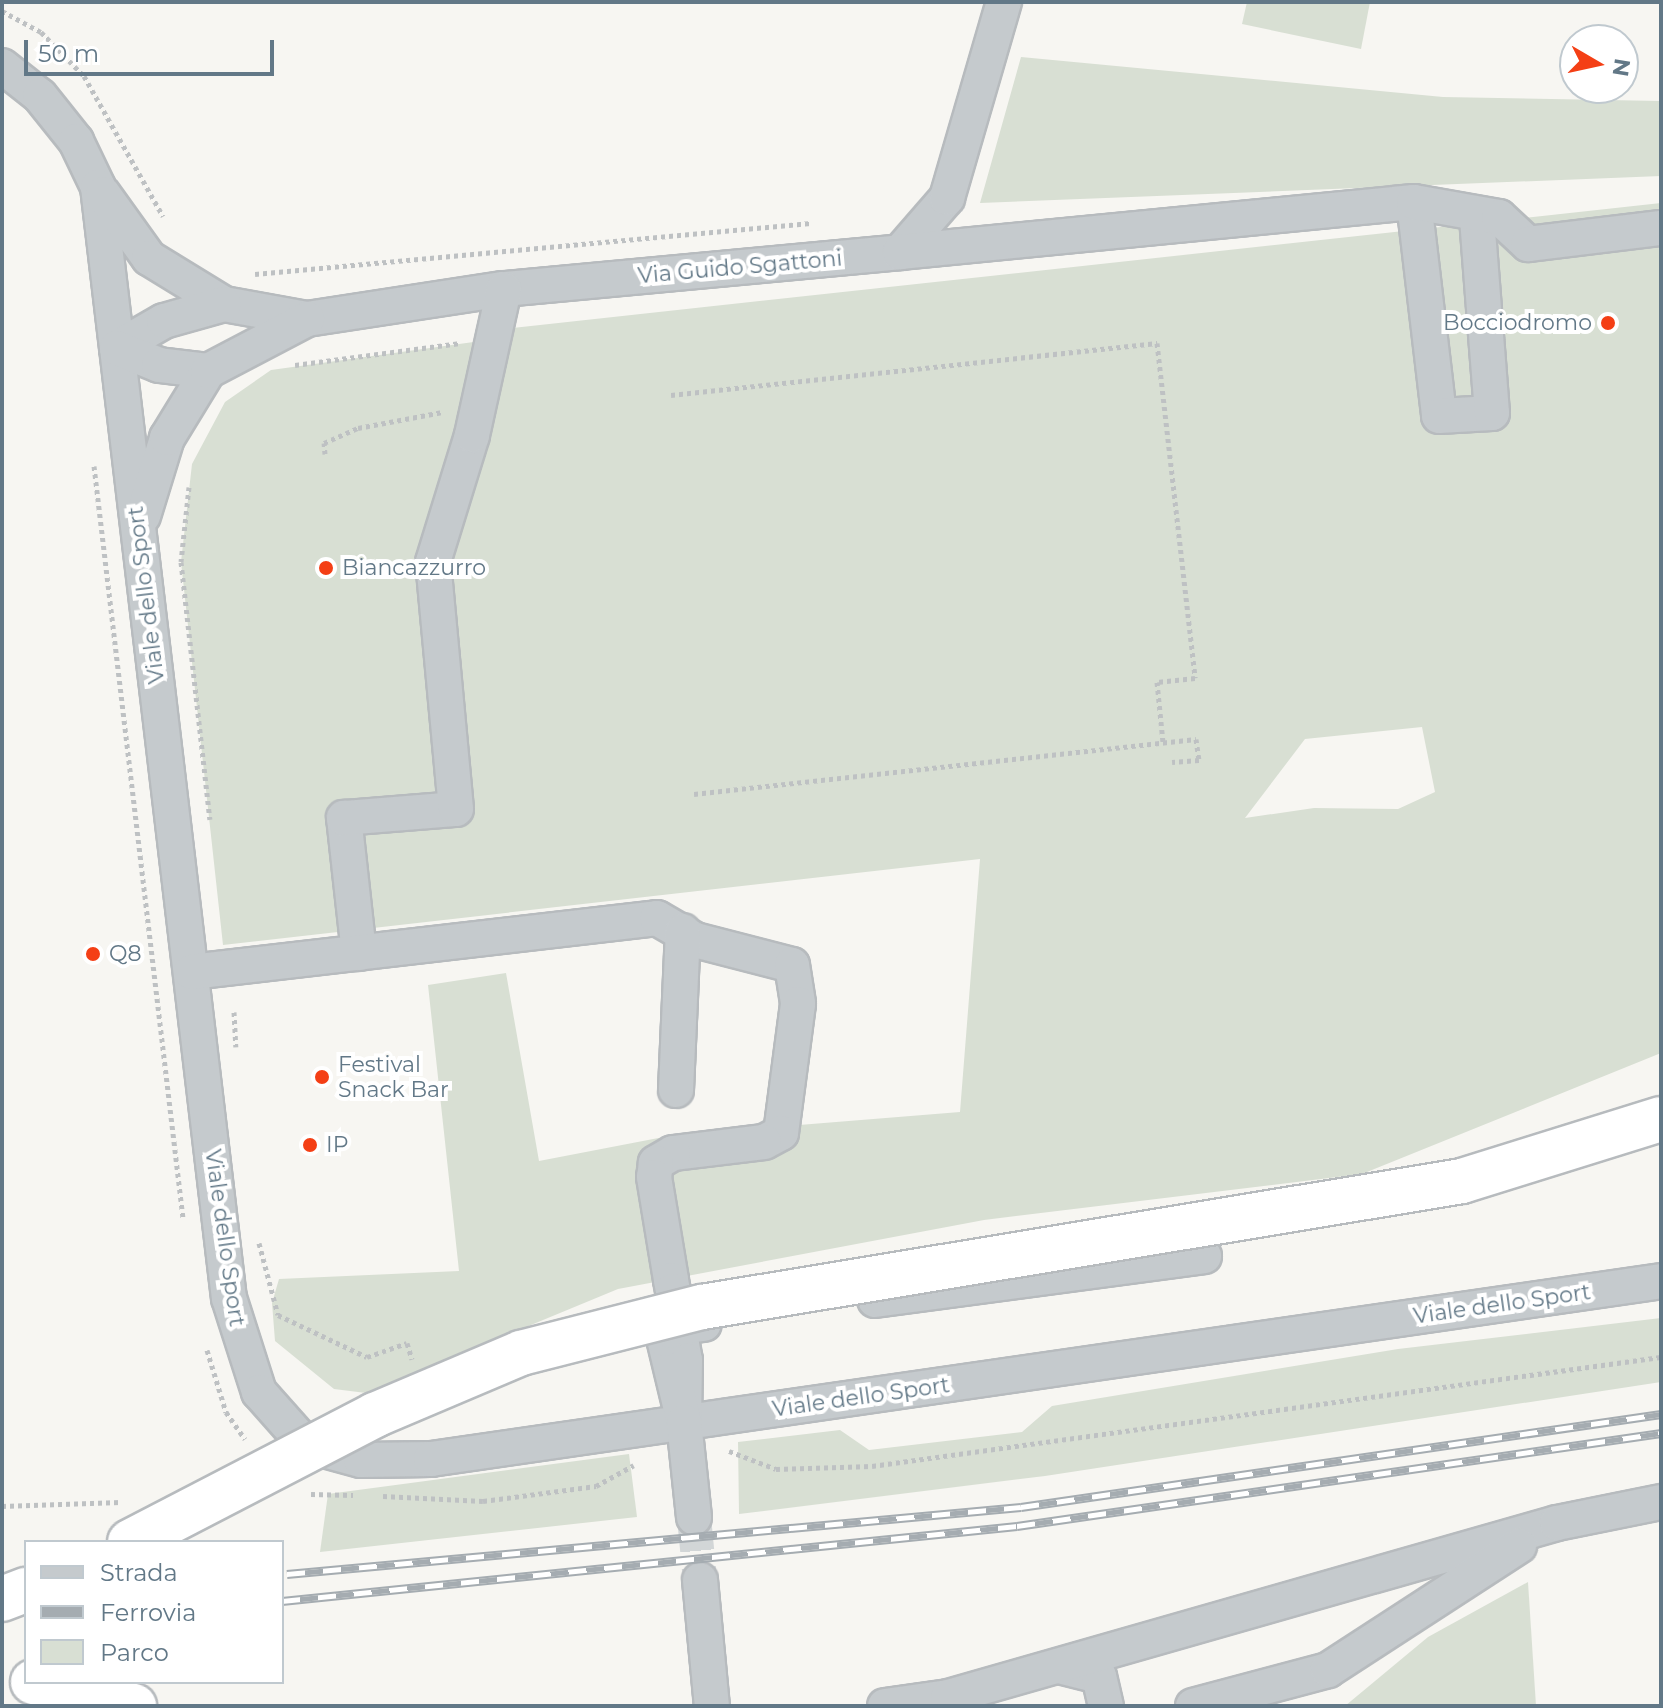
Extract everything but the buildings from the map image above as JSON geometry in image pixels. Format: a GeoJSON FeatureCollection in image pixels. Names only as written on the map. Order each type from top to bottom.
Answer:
{"type":"FeatureCollection","features":[{"type":"Feature","properties":{"kind":"highway"},"geometry":{"type":"LineString","coordinates":[[128,1522],[521,1353],[717,1305],[1462,1181],[1661,1119]]}},
{"type":"Feature","properties":{"kind":"highway"},"geometry":{"type":"LineString","coordinates":[[2,1599],[24,1591]]}},
{"type":"Feature","properties":{"kind":"highway"},"geometry":{"type":"LineString","coordinates":[[2,1678],[24,1681]]}},
{"type":"Feature","properties":{"kind":"highway"},"geometry":{"type":"LineString","coordinates":[[41,1684],[134,1706]]}},
{"type":"Feature","properties":{"kind":"street"},"geometry":{"type":"LineString","coordinates":[[900,252],[947,198],[1004,2]]}},
{"type":"Feature","properties":{"kind":"street","name":"Viale dello Sport"},"geometry":{"type":"LineString","coordinates":[[2,66],[40,96],[76,141],[98,187],[229,1298],[259,1392],[288,1432],[330,1456],[395,1461],[686,1437],[1661,1281]]}},
{"type":"Feature","properties":{"kind":"street","name":"Via Guido Sgattoni"},"geometry":{"type":"LineString","coordinates":[[98,187],[149,258],[307,319]]}},
{"type":"Feature","properties":{"kind":"street"},"geometry":{"type":"LineString","coordinates":[[1477,219],[1492,413],[1439,416],[1414,202],[1477,219],[1499,217],[1528,244],[1661,228]]}},
{"type":"Feature","properties":{"kind":"street","name":"Via Guido Sgattoni"},"geometry":{"type":"LineString","coordinates":[[208,371],[307,319],[504,289],[1414,202]]}},
{"type":"Feature","properties":{"kind":"street"},"geometry":{"type":"LineString","coordinates":[[359,953],[344,818],[456,809],[433,562],[479,403],[488,340],[504,289]]}},
{"type":"Feature","properties":{"kind":"street","name":"Via Guido Sgattoni"},"geometry":{"type":"LineString","coordinates":[[117,348],[164,321],[232,290]]}},
{"type":"Feature","properties":{"kind":"street"},"geometry":{"type":"LineString","coordinates":[[117,348],[159,365],[208,371],[167,438],[138,529]]}},
{"type":"Feature","properties":{"kind":"street"},"geometry":{"type":"LineString","coordinates":[[191,972],[657,918],[683,931],[792,965],[798,1004],[781,1133],[764,1142],[673,1153],[656,1163],[679,1327]]}},
{"type":"Feature","properties":{"kind":"street"},"geometry":{"type":"LineString","coordinates":[[676,1090],[683,931]]}},
{"type":"Feature","properties":{"kind":"street"},"geometry":{"type":"LineString","coordinates":[[694,1517],[686,1437],[664,1339],[679,1327],[1204,1256]]}},
{"type":"Feature","properties":{"kind":"street"},"geometry":{"type":"LineString","coordinates":[[885,1706],[948,1697],[1557,1523],[1661,1502]]}},
{"type":"Feature","properties":{"kind":"street"},"geometry":{"type":"LineString","coordinates":[[1193,1706],[1296,1695],[1557,1523]]}},
{"type":"Feature","properties":{"kind":"street"},"geometry":{"type":"LineString","coordinates":[[700,1580],[712,1706]]}},
{"type":"Feature","properties":{"kind":"street"},"geometry":{"type":"LineString","coordinates":[[1056,1666],[1099,1676],[1106,1706]]}},
{"type":"Feature","properties":{"kind":"path"},"geometry":{"type":"LineString","coordinates":[[2,11],[41,32],[84,76],[168,225]]}},
{"type":"Feature","properties":{"kind":"path"},"geometry":{"type":"LineString","coordinates":[[232,290],[821,222]]}},
{"type":"Feature","properties":{"kind":"path"},"geometry":{"type":"LineString","coordinates":[[286,367],[488,340]]}},
{"type":"Feature","properties":{"kind":"path"},"geometry":{"type":"LineString","coordinates":[[671,395],[1157,343],[1195,678],[1157,682],[1163,742]]}},
{"type":"Feature","properties":{"kind":"path"},"geometry":{"type":"LineString","coordinates":[[325,454],[324,443],[358,428],[479,403]]}},
{"type":"Feature","properties":{"kind":"path"},"geometry":{"type":"LineString","coordinates":[[92,447],[185,1229]]}},
{"type":"Feature","properties":{"kind":"path"},"geometry":{"type":"LineString","coordinates":[[190,478],[181,562],[211,831]]}},
{"type":"Feature","properties":{"kind":"path"},"geometry":{"type":"LineString","coordinates":[[694,794],[1196,739],[1199,760],[1172,762]]}},
{"type":"Feature","properties":{"kind":"path"},"geometry":{"type":"LineString","coordinates":[[234,1012],[237,1058]]}},
{"type":"Feature","properties":{"kind":"path"},"geometry":{"type":"LineString","coordinates":[[256,1228],[278,1315],[367,1357],[407,1343],[415,1370]]}},
{"type":"Feature","properties":{"kind":"path"},"geometry":{"type":"LineString","coordinates":[[204,1334],[226,1412],[253,1450]]}},
{"type":"Feature","properties":{"kind":"path"},"geometry":{"type":"LineString","coordinates":[[375,1496],[483,1501],[596,1486],[686,1437],[776,1469],[872,1466],[1661,1357]]}},
{"type":"Feature","properties":{"kind":"path"},"geometry":{"type":"LineString","coordinates":[[301,1494],[359,1495]]}},
{"type":"Feature","properties":{"kind":"path"},"geometry":{"type":"LineString","coordinates":[[2,1506],[128,1522]]}},
{"type":"Feature","properties":{"kind":"green space"},"geometry":{"type":"Polygon","coordinates":[[[1247,2],[1370,2],[1361,49],[1242,24],[1247,2]]]}},
{"type":"Feature","properties":{"kind":"green space"},"geometry":{"type":"Polygon","coordinates":[[[1021,57],[1443,97],[1559,99],[1559,104],[1661,101],[1661,176],[980,203],[1021,57]]]}},
{"type":"Feature","properties":{"kind":"green space"},"geometry":{"type":"Polygon","coordinates":[[[1661,203],[1661,1053],[1362,1174],[984,1220],[618,1289],[366,1393],[334,1389],[275,1341],[272,1303],[279,1279],[459,1271],[428,985],[506,973],[539,1161],[674,1135],[960,1112],[980,859],[223,945],[181,562],[192,464],[225,402],[271,370],[488,340],[503,329],[1661,203]],[[1422,727],[1305,739],[1245,818],[1314,808],[1398,809],[1435,792],[1422,727]]]}},
{"type":"Feature","properties":{"kind":"green space"},"geometry":{"type":"Polygon","coordinates":[[[1661,1318],[1661,1382],[1045,1476],[739,1514],[738,1442],[840,1430],[869,1450],[1022,1432],[1052,1406],[1398,1349],[1661,1318]]]}},
{"type":"Feature","properties":{"kind":"green space"},"geometry":{"type":"Polygon","coordinates":[[[629,1454],[637,1517],[320,1552],[328,1494],[629,1454]]]}},
{"type":"Feature","properties":{"kind":"green space"},"geometry":{"type":"Polygon","coordinates":[[[1528,1582],[1536,1706],[1345,1706],[1428,1637],[1528,1582]]]}},
{"type":"Feature","properties":{"kind":"tunnel"},"geometry":{"type":"LineString","coordinates":[[694,1517],[700,1580]]}},
{"type":"Feature","properties":{"kind":"railway"},"geometry":{"type":"LineString","coordinates":[[287,1574],[1021,1507],[1661,1414]]}},
{"type":"Feature","properties":{"kind":"railway"},"geometry":{"type":"LineString","coordinates":[[284,1601],[1017,1526],[1661,1433]]}},
{"type":"Feature","properties":{"kind":"place","name":"Bocciodromo"},"geometry":{"type":"Point","coordinates":[1608,323]}},
{"type":"Feature","properties":{"kind":"place","name":"Biancazzurro"},"geometry":{"type":"Point","coordinates":[326,568]}},
{"type":"Feature","properties":{"kind":"place","name":"Q8"},"geometry":{"type":"Point","coordinates":[93,954]}},
{"type":"Feature","properties":{"kind":"place","name":"Festival Snack Bar"},"geometry":{"type":"Point","coordinates":[322,1077]}},
{"type":"Feature","properties":{"kind":"place","name":"IP"},"geometry":{"type":"Point","coordinates":[310,1145]}}]}
